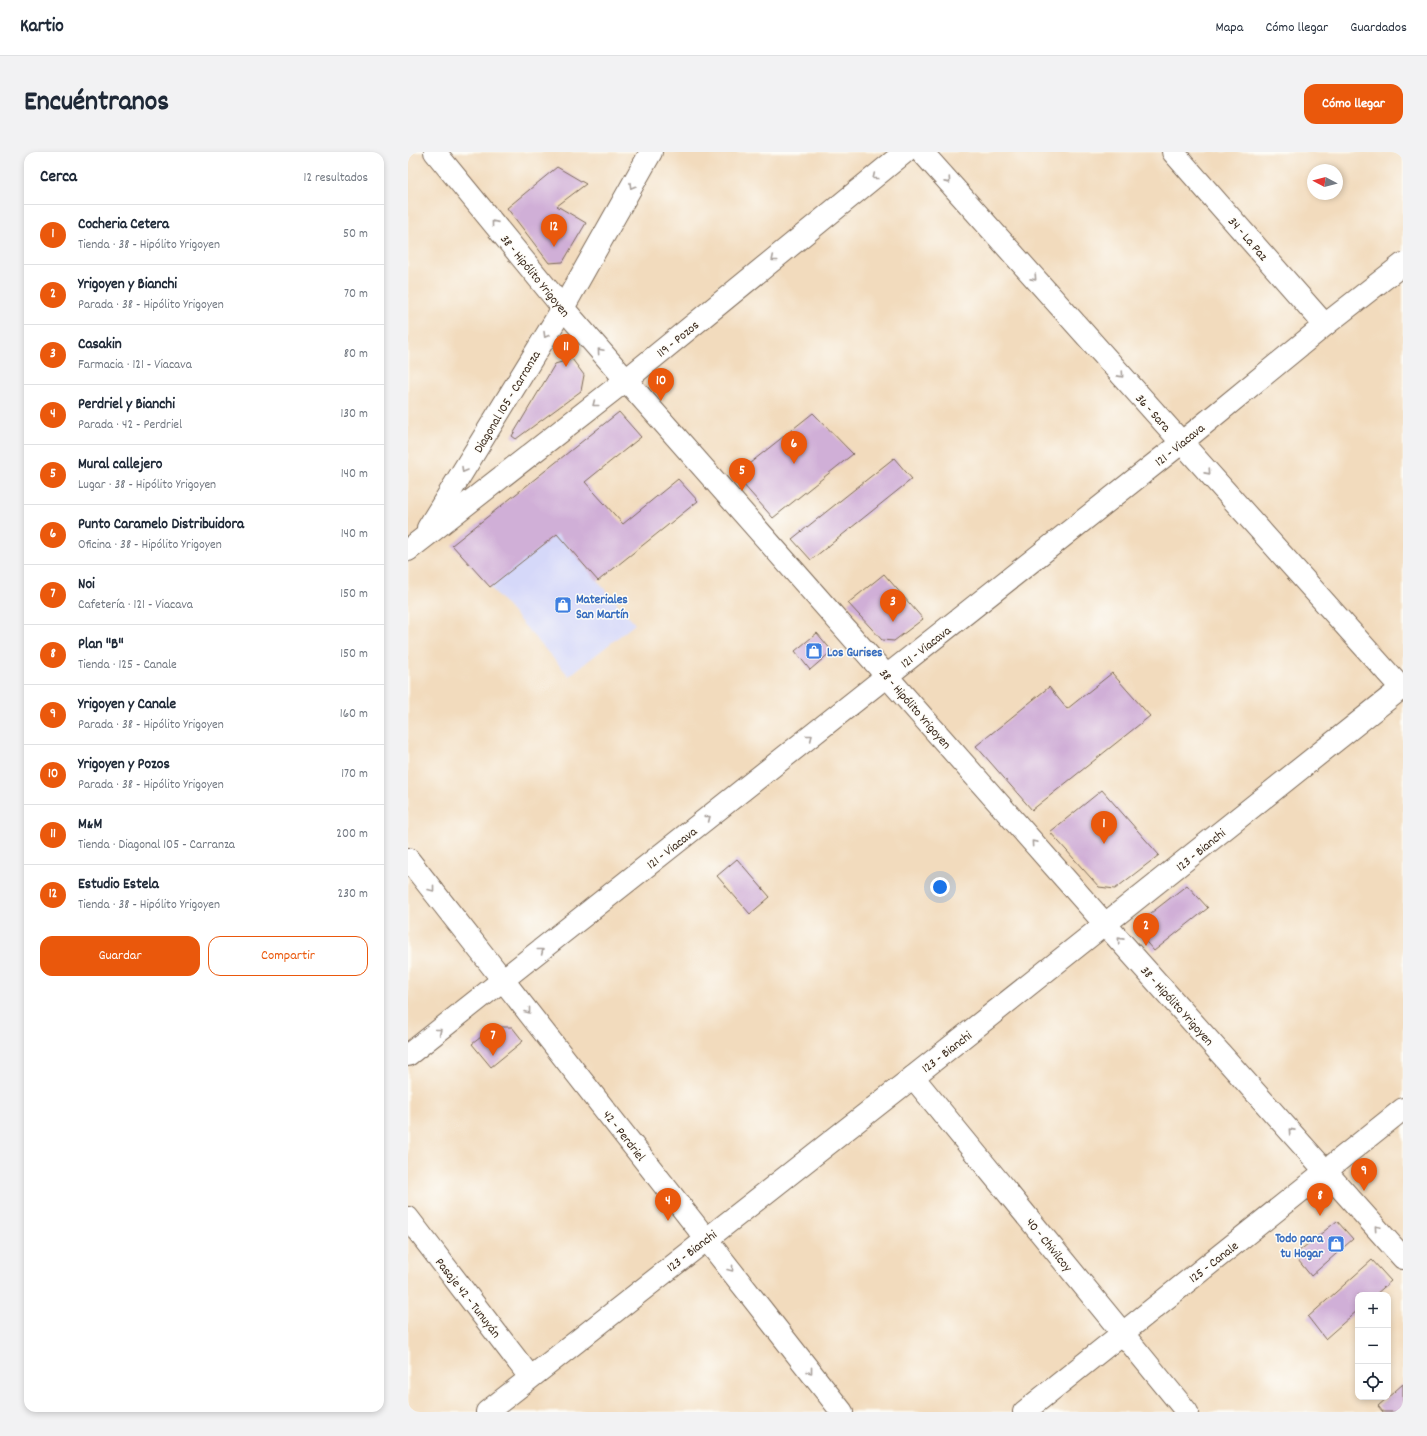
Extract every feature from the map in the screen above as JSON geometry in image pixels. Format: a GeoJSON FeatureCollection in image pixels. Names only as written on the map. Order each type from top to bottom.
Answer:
{"type":"FeatureCollection","features":[{"type":"Feature","properties":{"kind":"street","name":"38 - Hipólito Yrigoyen"},"geometry":{"type":"LineString","coordinates":[[435,152],[562,308],[1105,924],[1403,1258]]}},
{"type":"Feature","properties":{"kind":"street","name":"Diagonal 105 - Carranza"},"geometry":{"type":"LineString","coordinates":[[408,565],[415,545],[562,308],[651,152]]}},
{"type":"Feature","properties":{"kind":"street","name":"119 - Pozos"},"geometry":{"type":"LineString","coordinates":[[415,545],[626,380],[905,152]]}},
{"type":"Feature","properties":{"kind":"street","name":"36 - Sara"},"geometry":{"type":"LineString","coordinates":[[922,152],[1181,443],[1403,688]]}},
{"type":"Feature","properties":{"kind":"street","name":"34 - La Paz"},"geometry":{"type":"LineString","coordinates":[[1173,152],[1325,325]]}},
{"type":"Feature","properties":{"kind":"street","name":"121 - Viacava"},"geometry":{"type":"LineString","coordinates":[[408,1055],[1181,443],[1325,325],[1403,264]]}},
{"type":"Feature","properties":{"kind":"street","name":"123 - Bianchi"},"geometry":{"type":"LineString","coordinates":[[487,1412],[530,1376],[913,1077],[1403,688]]}},
{"type":"Feature","properties":{"kind":"street","name":"42 - Perdriel"},"geometry":{"type":"LineString","coordinates":[[408,858],[842,1412]]}},
{"type":"Feature","properties":{"kind":"street","name":"40 - Chivilcoy"},"geometry":{"type":"LineString","coordinates":[[913,1077],[1187,1412]]}},
{"type":"Feature","properties":{"kind":"street","name":"125 - Canale"},"geometry":{"type":"LineString","coordinates":[[1024,1412],[1403,1109]]}},
{"type":"Feature","properties":{"kind":"street","name":"Pasaje 42 - Tunuyán"},"geometry":{"type":"LineString","coordinates":[[408,1218],[530,1376]]}},
{"type":"Feature","properties":{"kind":"shaded area","name":"Materiales San Martín"},"geometry":{"type":"Polygon","coordinates":[[[557,534],[635,624],[569,676],[490,587],[557,534]]]}},
{"type":"Feature","properties":{"kind":"building"},"geometry":{"type":"Polygon","coordinates":[[[557,167],[586,184],[557,206],[586,223],[563,262],[549,263],[507,208],[557,167]]]}},
{"type":"Feature","properties":{"kind":"building"},"geometry":{"type":"Polygon","coordinates":[[[572,359],[584,375],[581,391],[516,439],[512,436],[555,364],[572,359]]]}},
{"type":"Feature","properties":{"kind":"building"},"geometry":{"type":"Polygon","coordinates":[[[619,412],[641,437],[585,482],[623,524],[678,479],[698,501],[598,581],[557,534],[490,587],[452,545],[619,412]]]}},
{"type":"Feature","properties":{"kind":"building"},"geometry":{"type":"Polygon","coordinates":[[[813,413],[853,454],[773,518],[735,475],[813,413]]]}},
{"type":"Feature","properties":{"kind":"building"},"geometry":{"type":"Polygon","coordinates":[[[894,458],[912,479],[811,560],[792,539],[894,458]]]}},
{"type":"Feature","properties":{"kind":"building"},"geometry":{"type":"Polygon","coordinates":[[[884,574],[923,619],[894,641],[882,640],[848,603],[884,574]]]}},
{"type":"Feature","properties":{"kind":"building","name":"Los Gurises"},"geometry":{"type":"Polygon","coordinates":[[[817,633],[832,651],[810,670],[795,651],[817,633]]]}},
{"type":"Feature","properties":{"kind":"building"},"geometry":{"type":"Polygon","coordinates":[[[1112,673],[1150,716],[1032,810],[976,746],[1049,687],[1067,709],[1112,673]]]}},
{"type":"Feature","properties":{"kind":"building"},"geometry":{"type":"Polygon","coordinates":[[[1102,790],[1159,855],[1115,889],[1099,887],[1050,832],[1102,790]]]}},
{"type":"Feature","properties":{"kind":"building"},"geometry":{"type":"Polygon","coordinates":[[[737,859],[770,897],[750,914],[717,876],[737,859]]]}},
{"type":"Feature","properties":{"kind":"building"},"geometry":{"type":"Polygon","coordinates":[[[1187,885],[1208,908],[1154,951],[1141,936],[1142,920],[1187,885]]]}},
{"type":"Feature","properties":{"kind":"building"},"geometry":{"type":"Polygon","coordinates":[[[494,1027],[512,1027],[523,1041],[491,1067],[472,1044],[494,1027]]]}},
{"type":"Feature","properties":{"kind":"building"},"geometry":{"type":"Polygon","coordinates":[[[1337,1221],[1353,1239],[1311,1276],[1294,1255],[1337,1221]]]}},
{"type":"Feature","properties":{"kind":"building"},"geometry":{"type":"Polygon","coordinates":[[[1372,1260],[1391,1281],[1378,1292],[1355,1292],[1355,1313],[1325,1339],[1308,1317],[1372,1260]]]}},
{"type":"Feature","properties":{"kind":"building"},"geometry":{"type":"Polygon","coordinates":[[[1403,1384],[1403,1412],[1383,1412],[1378,1406],[1385,1400],[1391,1400],[1391,1395],[1403,1384]]]}},
{"type":"Feature","properties":{"kind":"place","name":"Estudio Estela"},"geometry":{"type":"Point","coordinates":[554,247]}},
{"type":"Feature","properties":{"kind":"place","name":"M&M"},"geometry":{"type":"Point","coordinates":[566,367]}},
{"type":"Feature","properties":{"kind":"place","name":"Yrigoyen y Pozos"},"geometry":{"type":"Point","coordinates":[661,401]}},
{"type":"Feature","properties":{"kind":"place","name":"Punto Caramelo Distribuidora"},"geometry":{"type":"Point","coordinates":[794,464]}},
{"type":"Feature","properties":{"kind":"place","name":"Mural callejero"},"geometry":{"type":"Point","coordinates":[742,491]}},
{"type":"Feature","properties":{"kind":"place","name":"Materiales San Martín"},"geometry":{"type":"Point","coordinates":[563,605]}},
{"type":"Feature","properties":{"kind":"place","name":"Casakin"},"geometry":{"type":"Point","coordinates":[893,622]}},
{"type":"Feature","properties":{"kind":"place","name":"Los Gurises"},"geometry":{"type":"Point","coordinates":[814,651]}},
{"type":"Feature","properties":{"kind":"place","name":"Cocheria Cetera"},"geometry":{"type":"Point","coordinates":[1104,844]}},
{"type":"Feature","properties":{"kind":"place","name":"Yrigoyen y Bianchi"},"geometry":{"type":"Point","coordinates":[1146,946]}},
{"type":"Feature","properties":{"kind":"place","name":"Noi"},"geometry":{"type":"Point","coordinates":[493,1056]}},
{"type":"Feature","properties":{"kind":"place","name":"Yrigoyen y Canale"},"geometry":{"type":"Point","coordinates":[1364,1191]}},
{"type":"Feature","properties":{"kind":"place","name":"Plan \"B\""},"geometry":{"type":"Point","coordinates":[1320,1216]}},
{"type":"Feature","properties":{"kind":"place","name":"Perdriel y Bianchi"},"geometry":{"type":"Point","coordinates":[668,1221]}},
{"type":"Feature","properties":{"kind":"place","name":"Todo para tu Hogar"},"geometry":{"type":"Point","coordinates":[1336,1244]}}]}
